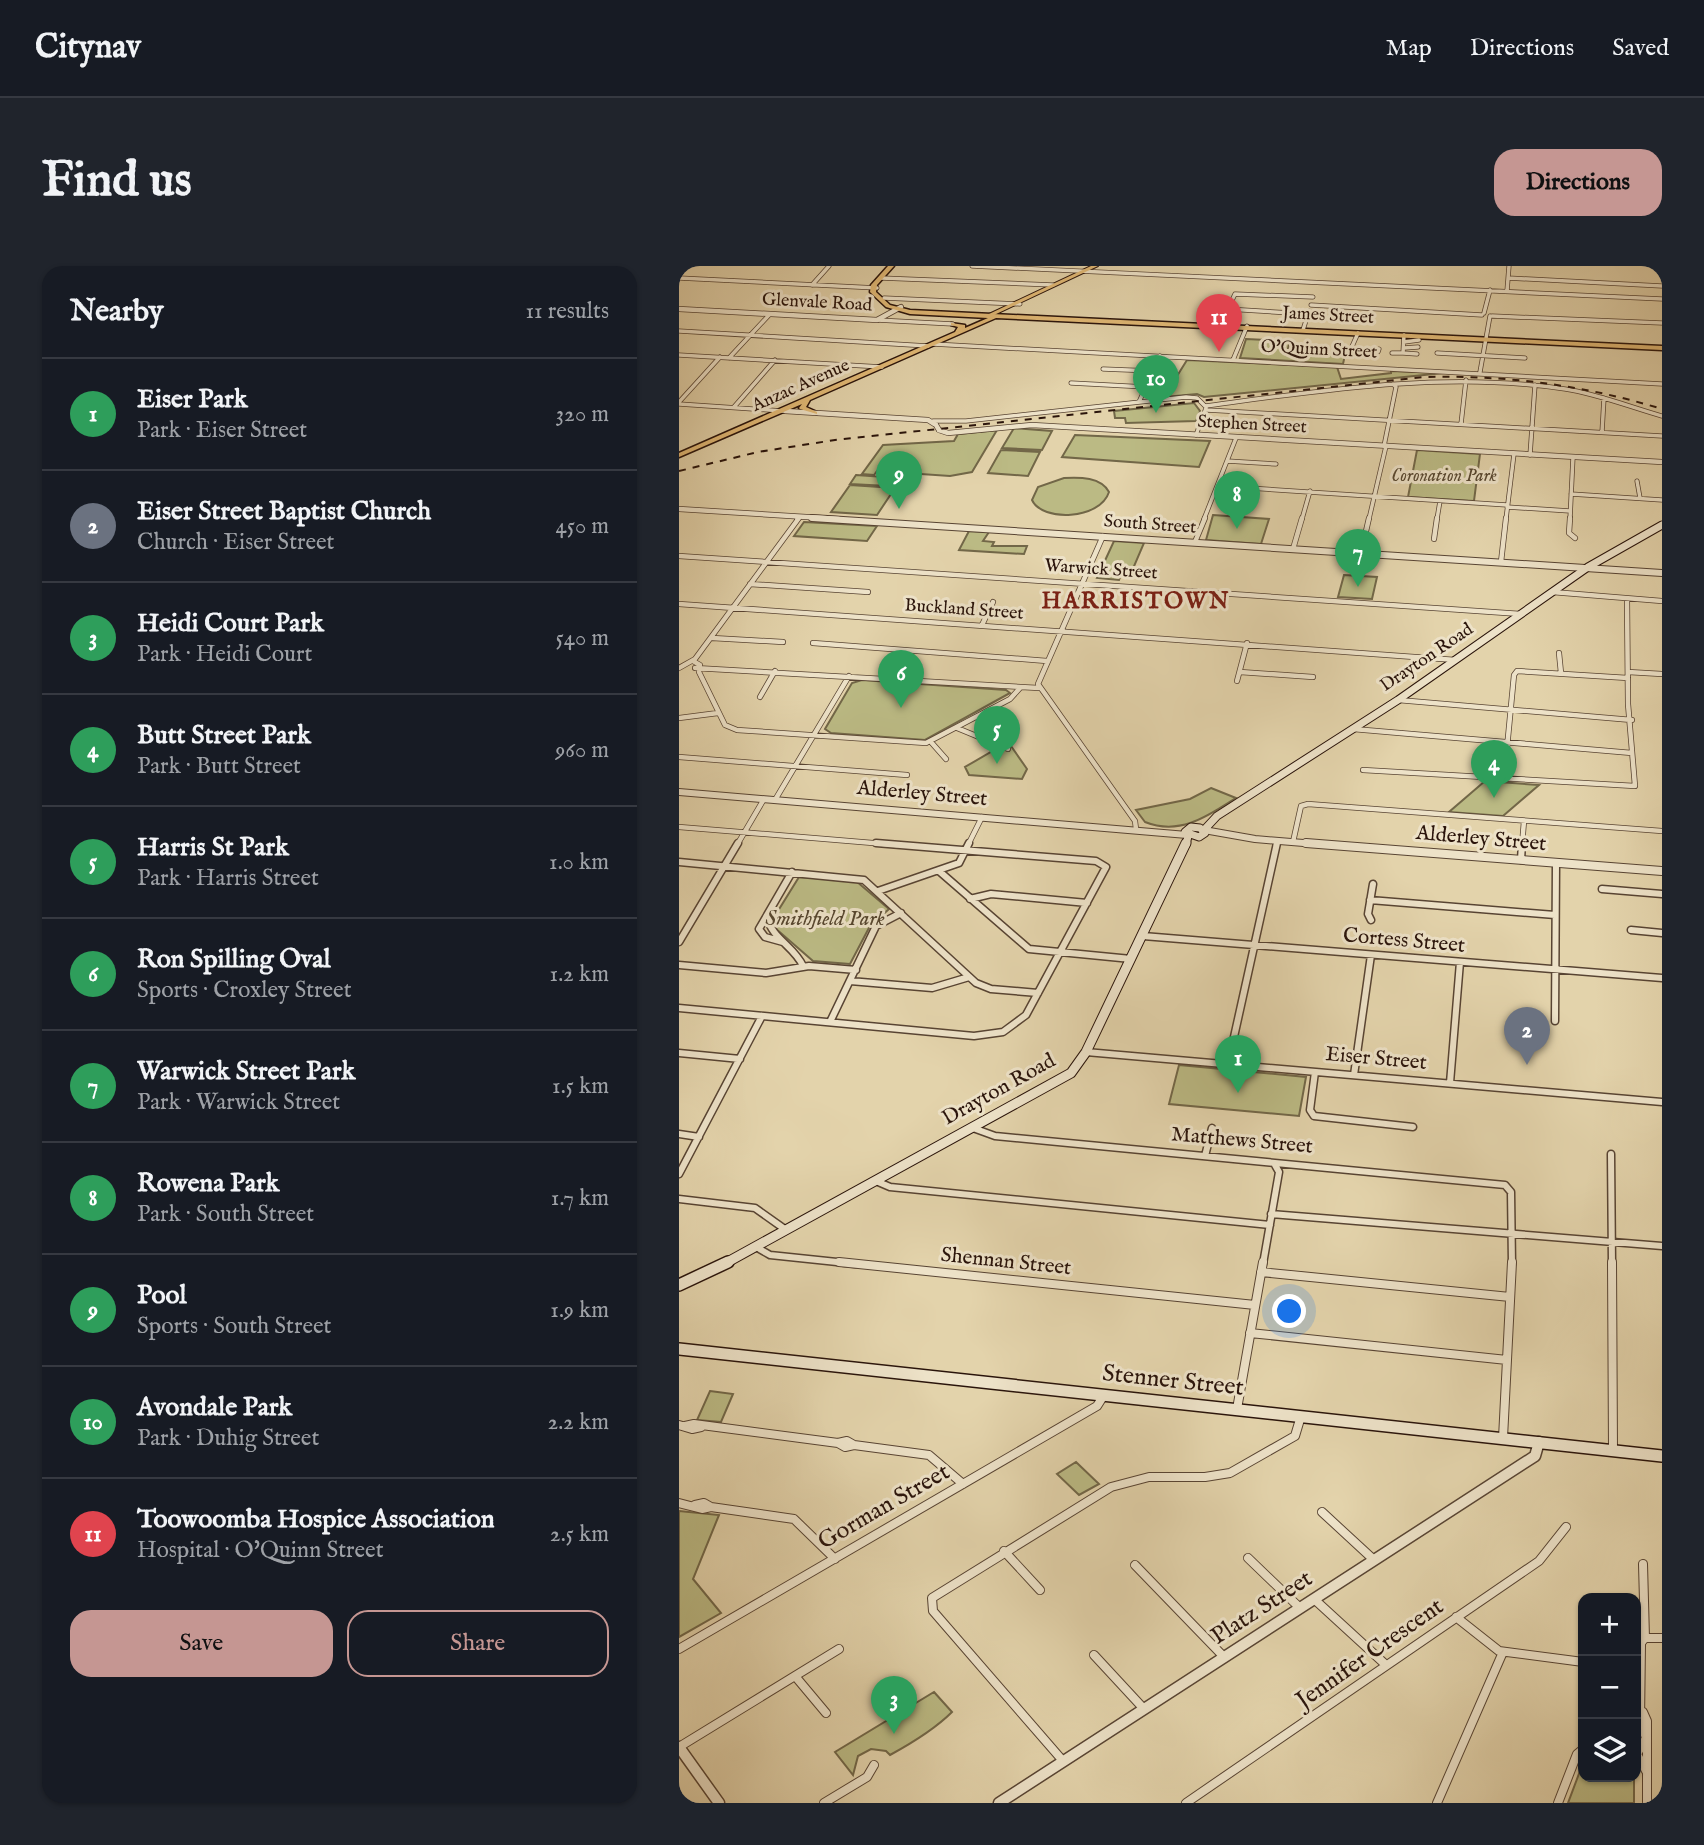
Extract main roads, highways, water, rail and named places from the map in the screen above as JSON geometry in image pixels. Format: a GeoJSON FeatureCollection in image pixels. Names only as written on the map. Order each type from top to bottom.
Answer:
{"type":"FeatureCollection","features":[{"type":"Feature","properties":{"kind":"highway"},"geometry":{"type":"LineString","coordinates":[[878,284],[891,266]]}},
{"type":"Feature","properties":{"kind":"highway"},"geometry":{"type":"LineString","coordinates":[[878,284],[896,310]]}},
{"type":"Feature","properties":{"kind":"highway"},"geometry":{"type":"LineString","coordinates":[[878,284],[884,304],[896,310],[988,317],[1022,316]]}},
{"type":"Feature","properties":{"kind":"highway"},"geometry":{"type":"LineString","coordinates":[[896,310],[988,317]]}},
{"type":"Feature","properties":{"kind":"highway"},"geometry":{"type":"LineString","coordinates":[[1007,310],[1022,316]]}},
{"type":"Feature","properties":{"kind":"highway","name":"James Street"},"geometry":{"type":"LineString","coordinates":[[988,317],[1022,316],[1662,347]]}},
{"type":"Feature","properties":{"kind":"highway","name":"Anzac Avenue"},"geometry":{"type":"LineString","coordinates":[[932,344],[988,317]]}},
{"type":"Feature","properties":{"kind":"highway","name":"Anzac Avenue"},"geometry":{"type":"LineString","coordinates":[[679,455],[810,400],[988,317]]}},
{"type":"Feature","properties":{"kind":"highway"},"geometry":{"type":"LineString","coordinates":[[953,324],[963,326],[957,331]]}},
{"type":"Feature","properties":{"kind":"highway","name":"James Street"},"geometry":{"type":"LineString","coordinates":[[1303,329],[1404,339],[1484,339]]}},
{"type":"Feature","properties":{"kind":"highway"},"geometry":{"type":"LineString","coordinates":[[810,400],[802,408],[815,413]]}},
{"type":"Feature","properties":{"kind":"main road","name":"Anzac Avenue"},"geometry":{"type":"LineString","coordinates":[[988,317],[1007,310],[1039,288],[1053,285],[1095,266]]}},
{"type":"Feature","properties":{"kind":"main road","name":"Anzac Avenue"},"geometry":{"type":"LineString","coordinates":[[988,317],[1100,266]]}},
{"type":"Feature","properties":{"kind":"main road","name":"Drayton Road"},"geometry":{"type":"LineString","coordinates":[[679,1285],[756,1247],[1071,1073],[1086,1052],[1143,936],[1184,851],[1189,832],[1398,700],[1588,568],[1660,525]]}},
{"type":"Feature","properties":{"kind":"main road","name":"Drayton Road"},"geometry":{"type":"LineString","coordinates":[[1184,851],[1217,816]]}},
{"type":"Feature","properties":{"kind":"main road"},"geometry":{"type":"LineString","coordinates":[[1189,832],[1202,833]]}},
{"type":"Feature","properties":{"kind":"main road","name":"Drayton Road"},"geometry":{"type":"LineString","coordinates":[[679,1292],[728,1262]]}},
{"type":"Feature","properties":{"kind":"main road","name":"Stenner Street"},"geometry":{"type":"LineString","coordinates":[[679,1349],[1662,1456]]}},
{"type":"Feature","properties":{"kind":"railway"},"geometry":{"type":"LineString","coordinates":[[679,471],[758,452],[835,440],[1424,377],[1545,383],[1662,409]]}},
{"type":"Feature","properties":{"kind":"place","name":"Toowoomba Hospice Association"},"geometry":{"type":"Point","coordinates":[1219,352]}},
{"type":"Feature","properties":{"kind":"place","name":"Avondale Park"},"geometry":{"type":"Point","coordinates":[1156,413]}},
{"type":"Feature","properties":{"kind":"place","name":"Pool"},"geometry":{"type":"Point","coordinates":[899,509]}},
{"type":"Feature","properties":{"kind":"place","name":"Rowena Park"},"geometry":{"type":"Point","coordinates":[1237,529]}},
{"type":"Feature","properties":{"kind":"place","name":"Warwick Street Park"},"geometry":{"type":"Point","coordinates":[1358,587]}},
{"type":"Feature","properties":{"kind":"place","name":"Ron Spilling Oval"},"geometry":{"type":"Point","coordinates":[901,708]}},
{"type":"Feature","properties":{"kind":"place","name":"Harris St Park"},"geometry":{"type":"Point","coordinates":[997,764]}},
{"type":"Feature","properties":{"kind":"place","name":"Butt Street Park"},"geometry":{"type":"Point","coordinates":[1494,798]}},
{"type":"Feature","properties":{"kind":"place","name":"Eiser Street Baptist Church"},"geometry":{"type":"Point","coordinates":[1527,1065]}},
{"type":"Feature","properties":{"kind":"place","name":"Eiser Park"},"geometry":{"type":"Point","coordinates":[1238,1093]}},
{"type":"Feature","properties":{"kind":"place","name":"Heidi Court Park"},"geometry":{"type":"Point","coordinates":[894,1734]}},
{"type":"Feature","properties":{"kind":"district","name":"HARRISTOWN"},"geometry":{"type":"Point","coordinates":[1136,601]}},
{"type":"Feature","properties":{"kind":"park label","name":"Coronation Park"},"geometry":{"type":"Point","coordinates":[1444,476]}},
{"type":"Feature","properties":{"kind":"park label","name":"Smithfield Park"},"geometry":{"type":"Point","coordinates":[825,919]}}]}
